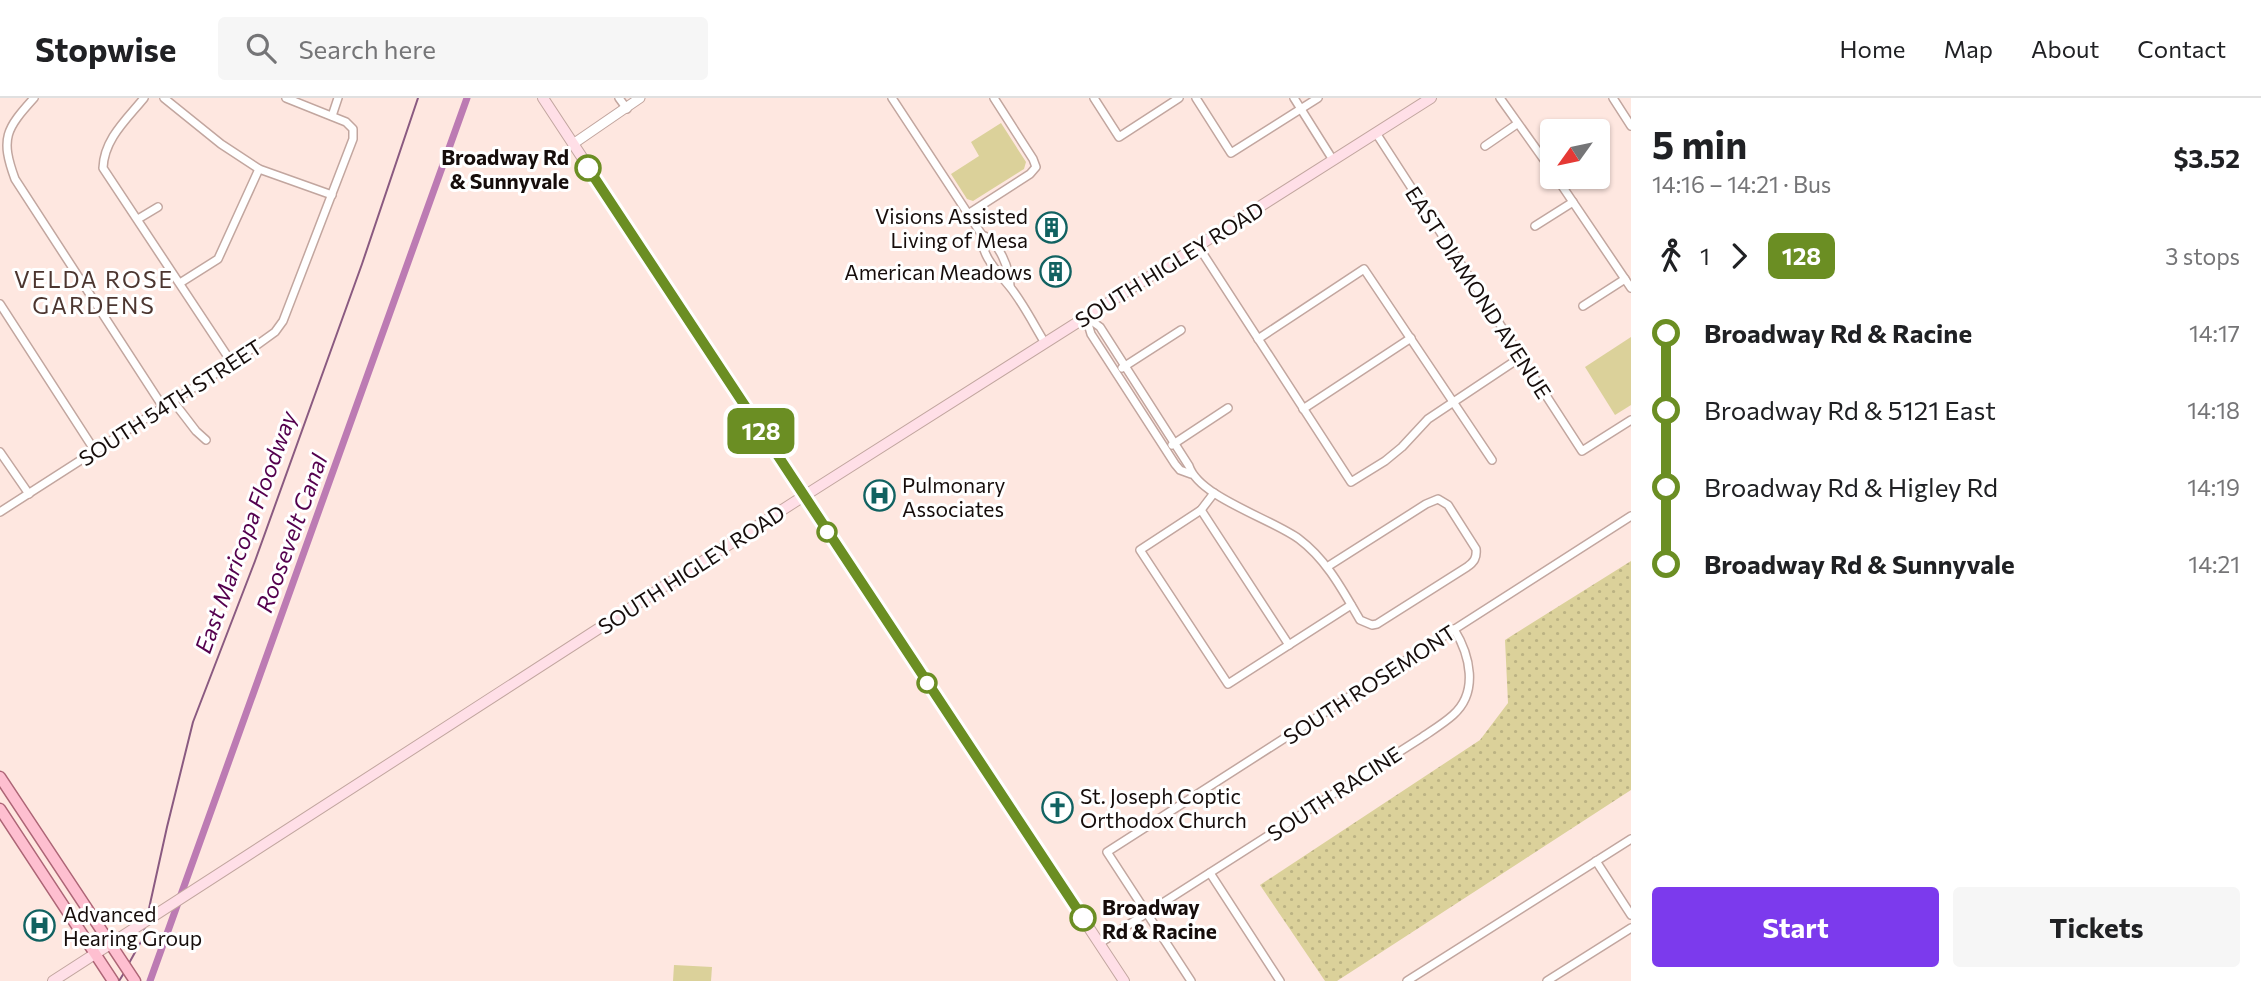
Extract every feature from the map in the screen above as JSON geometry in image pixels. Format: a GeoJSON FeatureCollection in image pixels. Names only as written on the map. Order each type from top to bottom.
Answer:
{"type":"FeatureCollection","features":[{"type":"Feature","properties":{"kind":"main road"},"geometry":{"type":"LineString","coordinates":[[543,98],[1124,981]]}},
{"type":"Feature","properties":{"kind":"main road","name":"SOUTH HIGLEY ROAD"},"geometry":{"type":"LineString","coordinates":[[53,981],[804,496],[1431,98]]}},
{"type":"Feature","properties":{"kind":"main road"},"geometry":{"type":"LineString","coordinates":[[0,777],[133,978]]}},
{"type":"Feature","properties":{"kind":"main road"},"geometry":{"type":"LineString","coordinates":[[0,808],[113,980]]}},
{"type":"Feature","properties":{"kind":"street"},"geometry":{"type":"LineString","coordinates":[[34,98],[3,133],[7,158],[24,195],[163,407]]}},
{"type":"Feature","properties":{"kind":"street"},"geometry":{"type":"LineString","coordinates":[[144,98],[110,141],[104,154],[103,168],[232,363]]}},
{"type":"Feature","properties":{"kind":"street"},"geometry":{"type":"LineString","coordinates":[[164,98],[221,144],[259,169],[332,195]]}},
{"type":"Feature","properties":{"kind":"street"},"geometry":{"type":"LineString","coordinates":[[286,98],[332,116],[338,98]]}},
{"type":"Feature","properties":{"kind":"street"},"geometry":{"type":"LineString","coordinates":[[619,98],[627,109]]}},
{"type":"Feature","properties":{"kind":"street"},"geometry":{"type":"LineString","coordinates":[[573,144],[640,98]]}},
{"type":"Feature","properties":{"kind":"street"},"geometry":{"type":"LineString","coordinates":[[892,98],[982,235],[989,237],[998,250],[1010,277],[1010,286]]}},
{"type":"Feature","properties":{"kind":"street"},"geometry":{"type":"LineString","coordinates":[[968,214],[1030,174],[1036,167],[994,98]]}},
{"type":"Feature","properties":{"kind":"street"},"geometry":{"type":"LineString","coordinates":[[1094,98],[1119,137],[1179,98]]}},
{"type":"Feature","properties":{"kind":"street"},"geometry":{"type":"LineString","coordinates":[[1196,98],[1231,153],[1318,98]]}},
{"type":"Feature","properties":{"kind":"street"},"geometry":{"type":"LineString","coordinates":[[1294,98],[1334,160]]}},
{"type":"Feature","properties":{"kind":"street"},"geometry":{"type":"LineString","coordinates":[[1500,98],[1540,155]]}},
{"type":"Feature","properties":{"kind":"street"},"geometry":{"type":"LineString","coordinates":[[1613,98],[1631,126]]}},
{"type":"Feature","properties":{"kind":"street","name":"SOUTH 54TH STREET"},"geometry":{"type":"LineString","coordinates":[[0,512],[232,363],[275,332],[283,321],[353,139],[353,129],[346,122],[332,116]]}},
{"type":"Feature","properties":{"kind":"street"},"geometry":{"type":"LineString","coordinates":[[1485,146],[1517,124]]}},
{"type":"Feature","properties":{"kind":"street","name":"EAST DIAMOND AVENUE"},"geometry":{"type":"LineString","coordinates":[[1376,133],[1582,451],[1631,420]]}},
{"type":"Feature","properties":{"kind":"street"},"geometry":{"type":"LineString","coordinates":[[180,284],[218,260],[259,169]]}},
{"type":"Feature","properties":{"kind":"street"},"geometry":{"type":"LineString","coordinates":[[1564,189],[1631,288]]}},
{"type":"Feature","properties":{"kind":"street"},"geometry":{"type":"LineString","coordinates":[[1535,226],[1573,202]]}},
{"type":"Feature","properties":{"kind":"street"},"geometry":{"type":"LineString","coordinates":[[138,219],[158,207]]}},
{"type":"Feature","properties":{"kind":"street"},"geometry":{"type":"LineString","coordinates":[[982,235],[981,242],[988,257],[1010,286],[1045,343]]}},
{"type":"Feature","properties":{"kind":"street"},"geometry":{"type":"LineString","coordinates":[[1198,246],[1351,482],[1385,461],[1428,419],[1521,357]]}},
{"type":"Feature","properties":{"kind":"street"},"geometry":{"type":"LineString","coordinates":[[1258,339],[1364,269],[1492,460]]}},
{"type":"Feature","properties":{"kind":"street"},"geometry":{"type":"LineString","coordinates":[[1583,306],[1625,279]]}},
{"type":"Feature","properties":{"kind":"street"},"geometry":{"type":"LineString","coordinates":[[0,304],[95,451]]}},
{"type":"Feature","properties":{"kind":"street"},"geometry":{"type":"LineString","coordinates":[[1086,317],[1100,327],[1192,474],[1214,493],[1299,539],[1327,567],[1360,620],[1372,625],[1377,624],[1474,562],[1477,556],[1472,540],[1448,505],[1443,501],[1433,500],[1327,567]]}},
{"type":"Feature","properties":{"kind":"street"},"geometry":{"type":"LineString","coordinates":[[1086,317],[1091,334],[1180,470],[1192,474]]}},
{"type":"Feature","properties":{"kind":"street"},"geometry":{"type":"LineString","coordinates":[[1116,372],[1181,330]]}},
{"type":"Feature","properties":{"kind":"street"},"geometry":{"type":"LineString","coordinates":[[1303,409],[1411,338]]}},
{"type":"Feature","properties":{"kind":"street"},"geometry":{"type":"LineString","coordinates":[[173,401],[206,440]]}},
{"type":"Feature","properties":{"kind":"street"},"geometry":{"type":"LineString","coordinates":[[1166,449],[1228,408]]}},
{"type":"Feature","properties":{"kind":"street"},"geometry":{"type":"LineString","coordinates":[[0,452],[29,494]]}},
{"type":"Feature","properties":{"kind":"street"},"geometry":{"type":"LineString","coordinates":[[1214,493],[1200,510],[1140,550],[1228,684],[1351,605]]}},
{"type":"Feature","properties":{"kind":"street"},"geometry":{"type":"LineString","coordinates":[[1200,510],[1289,645]]}},
{"type":"Feature","properties":{"kind":"street","name":"SOUTH ROSEMONT"},"geometry":{"type":"LineString","coordinates":[[1147,913],[1107,852],[1631,516]]}},
{"type":"Feature","properties":{"kind":"street","name":"SOUTH RACINE"},"geometry":{"type":"LineString","coordinates":[[1100,943],[1455,714],[1469,684],[1470,667],[1464,646],[1454,629]]}},
{"type":"Feature","properties":{"kind":"street"},"geometry":{"type":"LineString","coordinates":[[1407,981],[1631,839]]}},
{"type":"Feature","properties":{"kind":"street"},"geometry":{"type":"LineString","coordinates":[[1596,862],[1631,915]]}},
{"type":"Feature","properties":{"kind":"street"},"geometry":{"type":"LineString","coordinates":[[1210,873],[1280,981]]}},
{"type":"Feature","properties":{"kind":"street"},"geometry":{"type":"LineString","coordinates":[[1147,913],[1191,981]]}},
{"type":"Feature","properties":{"kind":"street"},"geometry":{"type":"LineString","coordinates":[[1547,981],[1631,928]]}},
{"type":"Feature","properties":{"kind":"shaded area"},"geometry":{"type":"Polygon","coordinates":[[[1001,123],[1026,162],[1024,169],[973,201],[967,199],[951,174],[979,156],[971,142],[1001,123]]]}},
{"type":"Feature","properties":{"kind":"shaded area"},"geometry":{"type":"Polygon","coordinates":[[[1631,337],[1631,405],[1615,415],[1585,367],[1631,337]]]}},
{"type":"Feature","properties":{"kind":"shaded area"},"geometry":{"type":"Polygon","coordinates":[[[1631,561],[1631,790],[1337,981],[1325,981],[1260,885],[1480,740],[1508,703],[1505,640],[1631,561]]]}},
{"type":"Feature","properties":{"kind":"shaded area"},"geometry":{"type":"Polygon","coordinates":[[[674,965],[712,967],[711,981],[673,981],[674,965]]]}},
{"type":"Feature","properties":{"kind":"waterway","name":"East Maricopa Floodway"},"geometry":{"type":"LineString","coordinates":[[148,913],[193,722],[255,561],[362,264],[418,98]]}},
{"type":"Feature","properties":{"kind":"waterway","name":"Roosevelt Canal"},"geometry":{"type":"LineString","coordinates":[[150,981],[467,98]]}},
{"type":"Feature","properties":{"kind":"waterway","name":"East Maricopa Floodway"},"geometry":{"type":"LineString","coordinates":[[128,965],[143,938],[145,925]]}},
{"type":"Feature","properties":{"kind":"waterway","name":"East Maricopa Floodway"},"geometry":{"type":"LineString","coordinates":[[119,981],[124,973]]}},
{"type":"Feature","properties":{"kind":"bus line","name":"128"},"geometry":{"type":"LineString","coordinates":[[588,168],[1083,918]]}},
{"type":"Feature","properties":{"kind":"place","name":"Broadway Rd & Sunnyvale"},"geometry":{"type":"Point","coordinates":[588,168]}},
{"type":"Feature","properties":{"kind":"place","name":"Visions Assisted Living of Mesa"},"geometry":{"type":"Point","coordinates":[1051,227]}},
{"type":"Feature","properties":{"kind":"place","name":"American Meadows"},"geometry":{"type":"Point","coordinates":[1055,271]}},
{"type":"Feature","properties":{"kind":"place","name":"Pulmonary Associates"},"geometry":{"type":"Point","coordinates":[879,496]}},
{"type":"Feature","properties":{"kind":"place","name":"St. Joseph Coptic Orthodox Church"},"geometry":{"type":"Point","coordinates":[1057,807]}},
{"type":"Feature","properties":{"kind":"place","name":"Broadway Rd & Racine"},"geometry":{"type":"Point","coordinates":[1083,918]}},
{"type":"Feature","properties":{"kind":"place","name":"Advanced Hearing Group"},"geometry":{"type":"Point","coordinates":[40,925]}},
{"type":"Feature","properties":{"kind":"district","name":"VELDA ROSE GARDENS"},"geometry":{"type":"Point","coordinates":[94,292]}}]}
